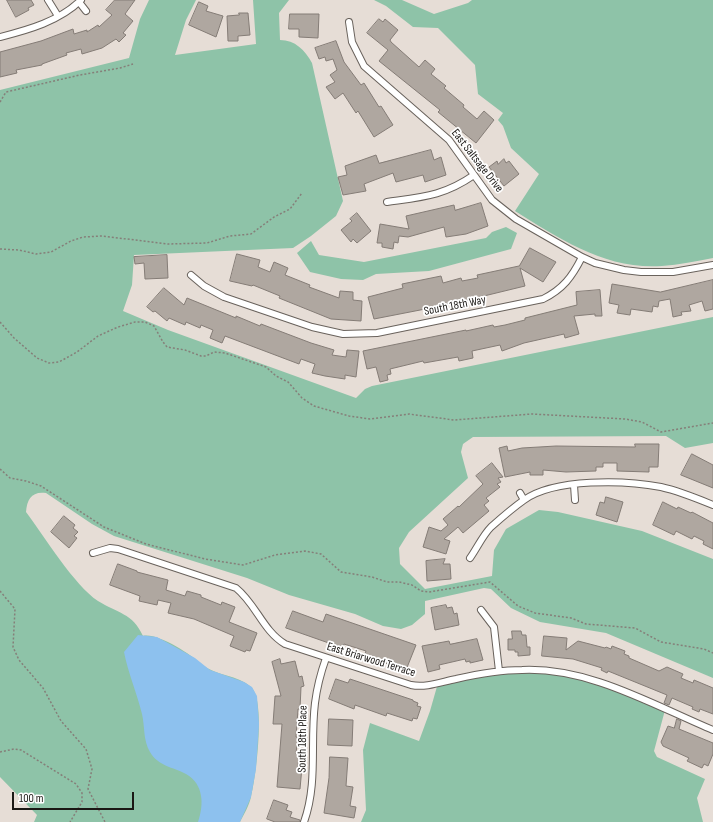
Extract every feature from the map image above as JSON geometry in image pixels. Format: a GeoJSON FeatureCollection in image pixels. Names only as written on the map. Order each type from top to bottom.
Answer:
{"type":"FeatureCollection","features":[{"type":"Feature","properties":{"kind":"street"},"geometry":{"type":"LineString","coordinates":[[48,0],[58,16]]}},
{"type":"Feature","properties":{"kind":"street"},"geometry":{"type":"LineString","coordinates":[[0,37],[42,24],[58,16],[80,1],[86,11]]}},
{"type":"Feature","properties":{"kind":"street","name":"East Saltsage Drive"},"geometry":{"type":"LineString","coordinates":[[349,22],[352,42],[364,66],[449,140],[492,200],[505,212],[531,229],[582,258]]}},
{"type":"Feature","properties":{"kind":"street"},"geometry":{"type":"LineString","coordinates":[[387,202],[441,193],[460,185],[474,175]]}},
{"type":"Feature","properties":{"kind":"street"},"geometry":{"type":"LineString","coordinates":[[582,258],[594,263],[641,272],[673,272],[713,265]]}},
{"type":"Feature","properties":{"kind":"street","name":"South 18th Way"},"geometry":{"type":"LineString","coordinates":[[191,275],[212,292],[305,325],[334,333],[365,335],[543,299],[565,285],[574,274],[582,258]]}},
{"type":"Feature","properties":{"kind":"street"},"geometry":{"type":"LineString","coordinates":[[470,558],[490,528],[524,500],[544,491],[574,485],[618,483],[660,487],[683,493],[713,505]]}},
{"type":"Feature","properties":{"kind":"street"},"geometry":{"type":"LineString","coordinates":[[574,485],[575,500]]}},
{"type":"Feature","properties":{"kind":"street"},"geometry":{"type":"LineString","coordinates":[[520,493],[524,500]]}},
{"type":"Feature","properties":{"kind":"street","name":"East Briarwood Terrace"},"geometry":{"type":"LineString","coordinates":[[93,554],[110,548],[118,549],[236,588],[249,601],[278,640],[326,658],[418,686],[499,671],[525,669],[552,671],[584,676],[713,730]]}},
{"type":"Feature","properties":{"kind":"street"},"geometry":{"type":"LineString","coordinates":[[481,610],[494,627],[499,671]]}},
{"type":"Feature","properties":{"kind":"street","name":"South 18th Place"},"geometry":{"type":"LineString","coordinates":[[304,822],[310,807],[313,785],[315,703],[319,678],[326,658]]}},
{"type":"Feature","properties":{"kind":"path"},"geometry":{"type":"LineString","coordinates":[[0,102],[6,92],[80,74],[120,68],[133,64]]}},
{"type":"Feature","properties":{"kind":"path"},"geometry":{"type":"LineString","coordinates":[[0,249],[19,250],[36,254],[51,252],[71,241],[83,237],[102,236],[168,244],[207,243],[230,236],[251,234],[274,217],[290,209],[302,193]]}},
{"type":"Feature","properties":{"kind":"path"},"geometry":{"type":"LineString","coordinates":[[0,322],[14,338],[37,358],[49,363],[59,362],[77,352],[98,336],[118,327],[135,322],[145,322],[154,326],[168,347],[185,350],[201,356],[206,356],[214,352],[225,353],[266,367],[276,376],[288,382],[302,398],[314,406],[349,416],[370,419],[409,414],[454,420],[532,414],[631,420],[642,422],[661,432],[713,423]]}},
{"type":"Feature","properties":{"kind":"path"},"geometry":{"type":"LineString","coordinates":[[0,469],[10,478],[26,481],[40,486],[104,527],[146,544],[226,563],[243,565],[275,555],[305,551],[321,554],[341,572],[372,577],[387,582],[399,582],[412,585],[429,592],[490,582],[518,606],[535,613],[571,618],[586,624],[635,628],[660,642],[704,649],[713,653]]}},
{"type":"Feature","properties":{"kind":"path"},"geometry":{"type":"LineString","coordinates":[[0,591],[15,609],[13,647],[19,660],[43,688],[61,721],[86,749],[92,769],[88,789],[105,822]]}},
{"type":"Feature","properties":{"kind":"path"},"geometry":{"type":"LineString","coordinates":[[0,752],[14,749],[21,750],[76,784],[82,793],[82,802],[70,822]]}},
{"type":"Feature","properties":{"kind":"green space"},"geometry":{"type":"Polygon","coordinates":[[[149,0],[196,0],[186,20],[175,55],[256,44],[253,0],[289,0],[279,13],[280,40],[285,40],[295,44],[303,50],[312,63],[343,201],[336,216],[293,248],[134,255],[132,285],[123,311],[168,330],[356,398],[365,389],[372,386],[713,317],[713,443],[685,448],[666,436],[473,437],[463,444],[461,452],[468,478],[409,532],[399,548],[400,564],[425,589],[492,576],[494,550],[506,529],[539,510],[558,512],[642,531],[713,559],[713,678],[606,633],[540,622],[511,608],[491,589],[484,588],[425,601],[425,614],[412,625],[401,629],[383,626],[355,614],[289,595],[247,578],[114,536],[92,524],[46,493],[37,493],[29,500],[26,512],[79,584],[98,601],[129,618],[139,628],[143,636],[156,637],[164,640],[190,655],[207,668],[246,683],[251,687],[256,695],[259,723],[253,787],[249,804],[240,822],[34,822],[37,815],[0,777],[0,90],[129,58],[140,19],[149,0]]]}},
{"type":"Feature","properties":{"kind":"green space"},"geometry":{"type":"Polygon","coordinates":[[[374,0],[402,0],[434,14],[468,3],[472,0],[713,0],[713,258],[662,266],[641,266],[622,263],[603,258],[567,242],[515,211],[539,174],[511,148],[503,126],[498,120],[503,113],[478,94],[475,65],[438,28],[413,27],[386,6],[374,0]]]}},
{"type":"Feature","properties":{"kind":"green space"},"geometry":{"type":"Polygon","coordinates":[[[506,227],[517,233],[511,249],[429,271],[376,274],[363,280],[341,279],[310,272],[297,253],[311,241],[319,255],[364,262],[486,238],[492,232],[506,227]]]}},
{"type":"Feature","properties":{"kind":"green space"},"geometry":{"type":"Polygon","coordinates":[[[489,672],[569,673],[665,710],[654,751],[657,757],[705,779],[697,798],[703,822],[361,822],[366,810],[363,750],[370,723],[419,741],[438,683],[489,672]]]}},
{"type":"Feature","properties":{"kind":"water"},"geometry":{"type":"Polygon","coordinates":[[[138,635],[157,637],[195,658],[210,670],[244,682],[252,687],[257,696],[259,724],[256,769],[251,797],[240,822],[198,822],[202,802],[196,783],[186,774],[161,763],[153,757],[150,752],[145,738],[138,698],[124,652],[138,635]]]}},
{"type":"Feature","properties":{"kind":"building"},"geometry":{"type":"Polygon","coordinates":[[[7,0],[31,0],[34,5],[28,8],[29,10],[16,17],[7,0]]]}},
{"type":"Feature","properties":{"kind":"building"},"geometry":{"type":"Polygon","coordinates":[[[115,0],[135,0],[125,14],[133,21],[123,33],[126,35],[119,42],[116,39],[102,48],[82,54],[81,49],[66,53],[67,55],[42,65],[16,70],[17,73],[0,77],[0,52],[41,41],[73,29],[74,34],[87,30],[87,32],[98,25],[99,27],[112,15],[106,10],[115,0]]]}},
{"type":"Feature","properties":{"kind":"building"},"geometry":{"type":"Polygon","coordinates":[[[199,2],[208,6],[206,11],[223,16],[216,37],[189,25],[199,2]]]}},
{"type":"Feature","properties":{"kind":"building"},"geometry":{"type":"Polygon","coordinates":[[[239,13],[248,13],[250,35],[238,36],[238,41],[228,41],[227,16],[239,15],[239,13]]]}},
{"type":"Feature","properties":{"kind":"building"},"geometry":{"type":"Polygon","coordinates":[[[290,14],[319,14],[318,38],[299,37],[299,29],[289,29],[290,14]]]}},
{"type":"Feature","properties":{"kind":"building"},"geometry":{"type":"Polygon","coordinates":[[[379,19],[383,22],[385,19],[398,30],[390,40],[391,42],[419,67],[425,60],[435,69],[431,74],[446,86],[444,88],[464,105],[463,107],[477,119],[484,111],[494,120],[476,143],[438,112],[440,110],[379,61],[388,50],[367,33],[379,19]]]}},
{"type":"Feature","properties":{"kind":"building"},"geometry":{"type":"Polygon","coordinates":[[[336,41],[344,62],[361,85],[364,83],[379,107],[381,106],[393,125],[374,137],[358,111],[356,113],[343,93],[335,99],[326,87],[335,82],[330,75],[337,70],[333,59],[326,61],[325,57],[319,59],[315,48],[336,41]]]}},
{"type":"Feature","properties":{"kind":"building"},"geometry":{"type":"Polygon","coordinates":[[[431,150],[434,160],[441,157],[446,175],[425,182],[423,175],[396,182],[393,173],[364,184],[366,191],[343,195],[338,177],[347,175],[345,166],[376,155],[379,163],[431,150]]]}},
{"type":"Feature","properties":{"kind":"building"},"geometry":{"type":"Polygon","coordinates":[[[504,159],[506,163],[509,161],[519,174],[504,186],[489,167],[497,161],[498,164],[504,159]]]}},
{"type":"Feature","properties":{"kind":"building"},"geometry":{"type":"Polygon","coordinates":[[[481,203],[488,226],[466,234],[446,237],[444,227],[408,237],[399,236],[398,243],[394,242],[393,249],[382,247],[382,243],[377,243],[380,224],[409,229],[406,216],[454,205],[455,210],[481,203]]]}},
{"type":"Feature","properties":{"kind":"building"},"geometry":{"type":"Polygon","coordinates":[[[357,213],[371,231],[357,243],[353,239],[351,242],[341,230],[352,221],[350,219],[357,213]]]}},
{"type":"Feature","properties":{"kind":"building"},"geometry":{"type":"Polygon","coordinates":[[[530,248],[556,262],[543,282],[520,268],[525,286],[451,304],[374,319],[368,297],[403,288],[402,284],[441,276],[443,283],[461,278],[462,281],[478,278],[477,275],[519,266],[530,248]]]}},
{"type":"Feature","properties":{"kind":"building"},"geometry":{"type":"Polygon","coordinates":[[[237,254],[260,260],[258,267],[270,272],[274,262],[288,268],[285,275],[310,285],[309,287],[339,298],[340,291],[353,292],[353,300],[362,301],[361,321],[331,319],[279,298],[280,296],[253,285],[230,281],[237,254]]]}},
{"type":"Feature","properties":{"kind":"building"},"geometry":{"type":"Polygon","coordinates":[[[167,255],[168,278],[145,279],[144,263],[135,264],[134,257],[167,255]]]}},
{"type":"Feature","properties":{"kind":"building"},"geometry":{"type":"Polygon","coordinates":[[[713,280],[713,309],[705,311],[702,301],[689,305],[691,311],[681,312],[682,315],[673,317],[670,299],[659,301],[658,307],[653,306],[652,312],[631,309],[630,315],[617,313],[619,305],[609,303],[612,284],[660,292],[713,280]]]}},
{"type":"Feature","properties":{"kind":"building"},"geometry":{"type":"Polygon","coordinates":[[[164,288],[184,305],[187,298],[236,318],[236,316],[260,326],[261,324],[334,350],[332,355],[346,357],[347,350],[359,351],[356,377],[345,375],[345,379],[312,373],[315,364],[301,359],[299,364],[225,336],[222,343],[210,338],[213,330],[201,325],[200,328],[186,322],[185,325],[169,318],[167,321],[155,311],[153,312],[147,307],[164,288]]]}},
{"type":"Feature","properties":{"kind":"building"},"geometry":{"type":"Polygon","coordinates":[[[600,290],[602,316],[595,316],[595,314],[574,316],[579,334],[565,338],[564,334],[524,343],[502,351],[500,345],[472,351],[473,358],[459,361],[458,357],[424,363],[423,361],[390,369],[391,374],[387,375],[388,380],[380,382],[376,367],[367,369],[363,351],[466,330],[493,325],[494,327],[525,320],[525,318],[577,305],[576,292],[600,290]]]}},
{"type":"Feature","properties":{"kind":"building"},"geometry":{"type":"Polygon","coordinates":[[[635,444],[659,444],[658,467],[649,467],[649,472],[617,471],[617,463],[603,463],[603,467],[596,467],[596,471],[566,472],[543,470],[543,475],[530,475],[530,472],[505,477],[499,448],[507,446],[508,451],[522,448],[556,446],[635,447],[635,444]]]}},
{"type":"Feature","properties":{"kind":"building"},"geometry":{"type":"Polygon","coordinates":[[[692,454],[713,465],[713,488],[681,475],[692,454]]]}},
{"type":"Feature","properties":{"kind":"building"},"geometry":{"type":"Polygon","coordinates":[[[492,463],[503,477],[498,478],[501,482],[497,484],[500,487],[486,498],[489,501],[484,505],[489,511],[463,533],[458,527],[444,539],[450,541],[446,554],[423,547],[429,527],[441,531],[448,525],[443,519],[458,506],[459,507],[483,484],[476,476],[492,463]]]}},
{"type":"Feature","properties":{"kind":"building"},"geometry":{"type":"Polygon","coordinates":[[[606,497],[623,502],[617,522],[596,515],[600,502],[604,503],[606,497]]]}},
{"type":"Feature","properties":{"kind":"building"},"geometry":{"type":"Polygon","coordinates":[[[663,502],[677,509],[678,507],[691,513],[692,512],[713,523],[713,549],[703,544],[704,541],[694,536],[692,539],[676,531],[674,535],[653,525],[663,502]]]}},
{"type":"Feature","properties":{"kind":"building"},"geometry":{"type":"Polygon","coordinates":[[[64,516],[75,525],[73,528],[78,532],[74,536],[77,538],[69,548],[51,532],[64,516]]]}},
{"type":"Feature","properties":{"kind":"building"},"geometry":{"type":"Polygon","coordinates":[[[445,559],[443,564],[450,564],[451,579],[427,581],[426,561],[445,559]]]}},
{"type":"Feature","properties":{"kind":"building"},"geometry":{"type":"Polygon","coordinates":[[[118,564],[137,572],[168,580],[166,590],[185,596],[187,591],[201,595],[201,597],[221,605],[222,602],[235,607],[229,622],[257,633],[250,651],[246,650],[245,652],[230,646],[234,636],[194,619],[168,613],[171,603],[158,600],[157,605],[139,601],[140,596],[110,585],[118,564]]]}},
{"type":"Feature","properties":{"kind":"building"},"geometry":{"type":"Polygon","coordinates":[[[446,605],[447,608],[452,607],[454,614],[457,613],[459,625],[435,630],[431,608],[446,605]]]}},
{"type":"Feature","properties":{"kind":"building"},"geometry":{"type":"Polygon","coordinates":[[[293,611],[323,622],[326,614],[416,645],[406,670],[364,656],[366,651],[344,644],[343,648],[286,628],[293,611]]]}},
{"type":"Feature","properties":{"kind":"building"},"geometry":{"type":"Polygon","coordinates":[[[512,631],[521,631],[522,635],[526,635],[527,647],[530,647],[530,655],[518,656],[518,652],[515,652],[515,650],[508,650],[508,639],[512,639],[512,631]]]}},
{"type":"Feature","properties":{"kind":"building"},"geometry":{"type":"Polygon","coordinates":[[[544,636],[567,638],[566,650],[578,641],[611,649],[612,646],[625,651],[624,654],[629,656],[629,658],[659,671],[667,667],[683,674],[681,678],[693,683],[694,680],[713,688],[713,714],[700,709],[699,712],[692,709],[693,707],[672,698],[669,705],[664,703],[667,695],[608,671],[607,673],[601,670],[602,668],[573,659],[542,656],[544,636]]]}},
{"type":"Feature","properties":{"kind":"building"},"geometry":{"type":"Polygon","coordinates":[[[477,639],[483,660],[470,663],[470,661],[466,662],[465,659],[439,665],[440,669],[428,672],[422,646],[449,641],[450,644],[477,639]]]}},
{"type":"Feature","properties":{"kind":"building"},"geometry":{"type":"Polygon","coordinates":[[[280,659],[281,664],[295,661],[299,677],[302,676],[304,686],[301,687],[296,737],[300,737],[300,744],[297,744],[296,754],[299,755],[298,767],[302,767],[300,789],[277,787],[282,724],[273,724],[275,696],[281,696],[272,662],[280,659]]]}},
{"type":"Feature","properties":{"kind":"building"},"geometry":{"type":"Polygon","coordinates":[[[336,679],[348,683],[350,679],[413,700],[418,703],[417,706],[421,707],[417,719],[413,718],[412,721],[387,713],[386,716],[355,705],[354,709],[329,699],[336,679]]]}},
{"type":"Feature","properties":{"kind":"building"},"geometry":{"type":"Polygon","coordinates":[[[329,719],[353,720],[352,746],[328,745],[329,719]]]}},
{"type":"Feature","properties":{"kind":"building"},"geometry":{"type":"Polygon","coordinates":[[[677,719],[681,721],[679,729],[713,743],[713,754],[708,766],[704,764],[702,768],[687,761],[689,758],[663,746],[661,742],[668,726],[674,728],[677,719]]]}},
{"type":"Feature","properties":{"kind":"building"},"geometry":{"type":"Polygon","coordinates":[[[330,757],[348,758],[346,786],[353,787],[350,806],[356,807],[354,818],[324,813],[329,778],[330,757]]]}},
{"type":"Feature","properties":{"kind":"building"},"geometry":{"type":"Polygon","coordinates":[[[274,800],[288,805],[286,810],[292,812],[290,817],[300,820],[300,822],[275,822],[267,819],[274,800]]]}}]}
